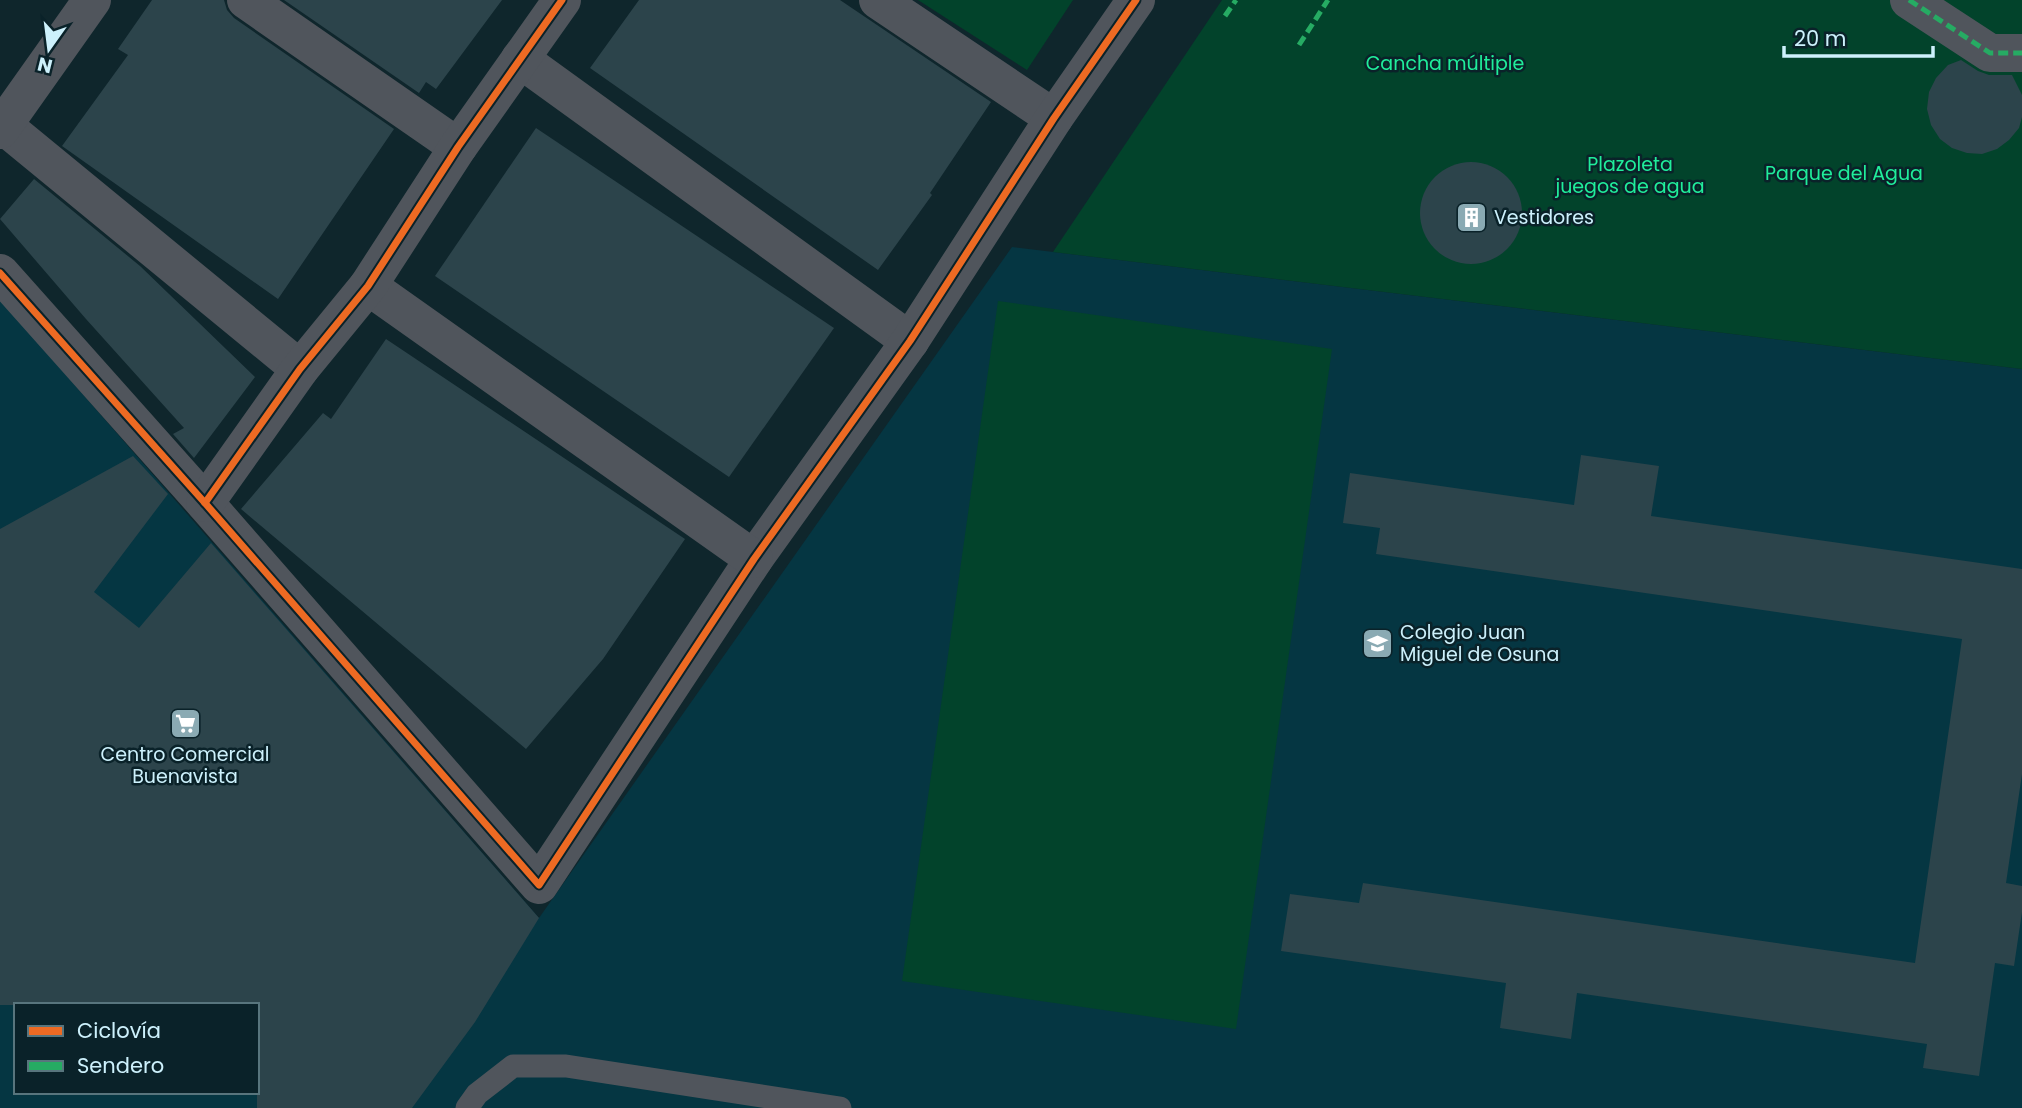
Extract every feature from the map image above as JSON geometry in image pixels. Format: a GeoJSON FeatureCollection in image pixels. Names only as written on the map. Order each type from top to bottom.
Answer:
{"type":"FeatureCollection","features":[{"type":"Feature","properties":{"kind":"street"},"geometry":{"type":"LineString","coordinates":[[92,0],[2,128],[300,369]]}},
{"type":"Feature","properties":{"kind":"street"},"geometry":{"type":"LineString","coordinates":[[246,0],[458,146]]}},
{"type":"Feature","properties":{"kind":"street"},"geometry":{"type":"LineString","coordinates":[[205,503],[300,369],[368,286],[458,146],[562,0]]}},
{"type":"Feature","properties":{"kind":"street"},"geometry":{"type":"LineString","coordinates":[[878,0],[1054,118]]}},
{"type":"Feature","properties":{"kind":"street"},"geometry":{"type":"LineString","coordinates":[[0,273],[539,885],[754,559],[910,341],[1054,118],[1136,0]]}},
{"type":"Feature","properties":{"kind":"street"},"geometry":{"type":"LineString","coordinates":[[1909,0],[1990,53],[2022,53]]}},
{"type":"Feature","properties":{"kind":"street"},"geometry":{"type":"LineString","coordinates":[[520,59],[910,341]]}},
{"type":"Feature","properties":{"kind":"street"},"geometry":{"type":"LineString","coordinates":[[368,286],[754,559]]}},
{"type":"Feature","properties":{"kind":"lane"},"geometry":{"type":"LineString","coordinates":[[467,1108],[477,1094],[513,1066],[566,1066],[840,1108]]}},
{"type":"Feature","properties":{"kind":"shaded area","name":"Colegio Juan Miguel de Osuna"},"geometry":{"type":"Polygon","coordinates":[[[1012,247],[2022,369],[2022,1108],[0,1108],[0,299],[539,918],[1012,247]]]}},
{"type":"Feature","properties":{"kind":"green space"},"geometry":{"type":"Polygon","coordinates":[[[918,0],[1073,0],[1027,70],[918,0]]]}},
{"type":"Feature","properties":{"kind":"green space","name":"Parque del Agua"},"geometry":{"type":"Polygon","coordinates":[[[1222,0],[2022,0],[2022,369],[1053,252],[1222,0]]]}},
{"type":"Feature","properties":{"kind":"green space"},"geometry":{"type":"Polygon","coordinates":[[[998,301],[1332,349],[1236,1029],[902,981],[998,301]]]}},
{"type":"Feature","properties":{"kind":"building"},"geometry":{"type":"Polygon","coordinates":[[[152,0],[224,0],[227,10],[234,18],[394,129],[278,299],[62,146],[128,55],[118,49],[152,0]]]}},
{"type":"Feature","properties":{"kind":"building"},"geometry":{"type":"Polygon","coordinates":[[[284,0],[502,0],[436,89],[426,82],[419,93],[284,0]]]}},
{"type":"Feature","properties":{"kind":"building"},"geometry":{"type":"Polygon","coordinates":[[[639,0],[840,0],[991,102],[930,193],[932,195],[878,270],[590,68],[639,0]]]}},
{"type":"Feature","properties":{"kind":"building"},"geometry":{"type":"Polygon","coordinates":[[[1961,60],[1989,75],[2012,75],[2022,95],[2019,128],[1997,149],[1982,154],[1952,148],[1940,139],[1931,125],[1927,109],[1929,92],[1936,78],[1948,65],[1961,60]]]}},
{"type":"Feature","properties":{"kind":"building"},"geometry":{"type":"Polygon","coordinates":[[[536,128],[834,328],[729,477],[435,276],[536,128]]]}},
{"type":"Feature","properties":{"kind":"building","name":"Vestidores"},"geometry":{"type":"Polygon","coordinates":[[[1471,162],[1491,166],[1507,177],[1518,193],[1522,213],[1518,233],[1507,249],[1491,260],[1471,264],[1451,260],[1435,249],[1424,233],[1420,213],[1424,193],[1435,177],[1451,166],[1471,162]]]}},
{"type":"Feature","properties":{"kind":"building"},"geometry":{"type":"Polygon","coordinates":[[[34,179],[140,266],[255,377],[194,458],[173,434],[184,428],[0,219],[34,179]]]}},
{"type":"Feature","properties":{"kind":"building"},"geometry":{"type":"Polygon","coordinates":[[[386,339],[685,539],[603,659],[526,749],[241,509],[323,413],[331,419],[386,339]]]}},
{"type":"Feature","properties":{"kind":"building"},"geometry":{"type":"Polygon","coordinates":[[[1581,455],[1659,466],[1651,516],[2022,569],[2022,774],[2006,883],[2022,886],[2022,912],[2014,966],[1995,963],[1979,1076],[1923,1068],[1927,1044],[1577,993],[1571,1039],[1500,1028],[1506,983],[1281,951],[1290,894],[1359,903],[1363,883],[1915,963],[1962,639],[1376,554],[1380,528],[1343,523],[1350,473],[1574,505],[1581,455]]]}},
{"type":"Feature","properties":{"kind":"building","name":"Centro Comercial Buenavista"},"geometry":{"type":"Polygon","coordinates":[[[133,456],[168,494],[94,592],[139,628],[211,543],[539,918],[475,1022],[412,1108],[257,1108],[259,1003],[0,1005],[0,529],[133,456]]]}},
{"type":"Feature","properties":{"kind":"marked path"},"geometry":{"type":"LineString","coordinates":[[1225,16],[1236,0]]}},
{"type":"Feature","properties":{"kind":"marked path"},"geometry":{"type":"LineString","coordinates":[[1299,45],[1328,0]]}},
{"type":"Feature","properties":{"kind":"marked path"},"geometry":{"type":"LineString","coordinates":[[1909,0],[1990,53],[2022,53]]}},
{"type":"Feature","properties":{"kind":"cycle path"},"geometry":{"type":"LineString","coordinates":[[205,503],[300,369],[368,286],[458,147],[562,0]]}},
{"type":"Feature","properties":{"kind":"cycle path"},"geometry":{"type":"LineString","coordinates":[[0,273],[539,885],[754,559],[910,341],[1054,118],[1136,0]]}},
{"type":"Feature","properties":{"kind":"place","name":"Vestidores"},"geometry":{"type":"Point","coordinates":[1471,217]}},
{"type":"Feature","properties":{"kind":"place","name":"Colegio Juan Miguel de Osuna"},"geometry":{"type":"Point","coordinates":[1377,643]}},
{"type":"Feature","properties":{"kind":"place","name":"Centro Comercial Buenavista"},"geometry":{"type":"Point","coordinates":[185,723]}},
{"type":"Feature","properties":{"kind":"park label","name":"Cancha múltiple"},"geometry":{"type":"Point","coordinates":[1445,63]}},
{"type":"Feature","properties":{"kind":"park label","name":"Plazoleta juegos de agua"},"geometry":{"type":"Point","coordinates":[1630,175]}}]}
